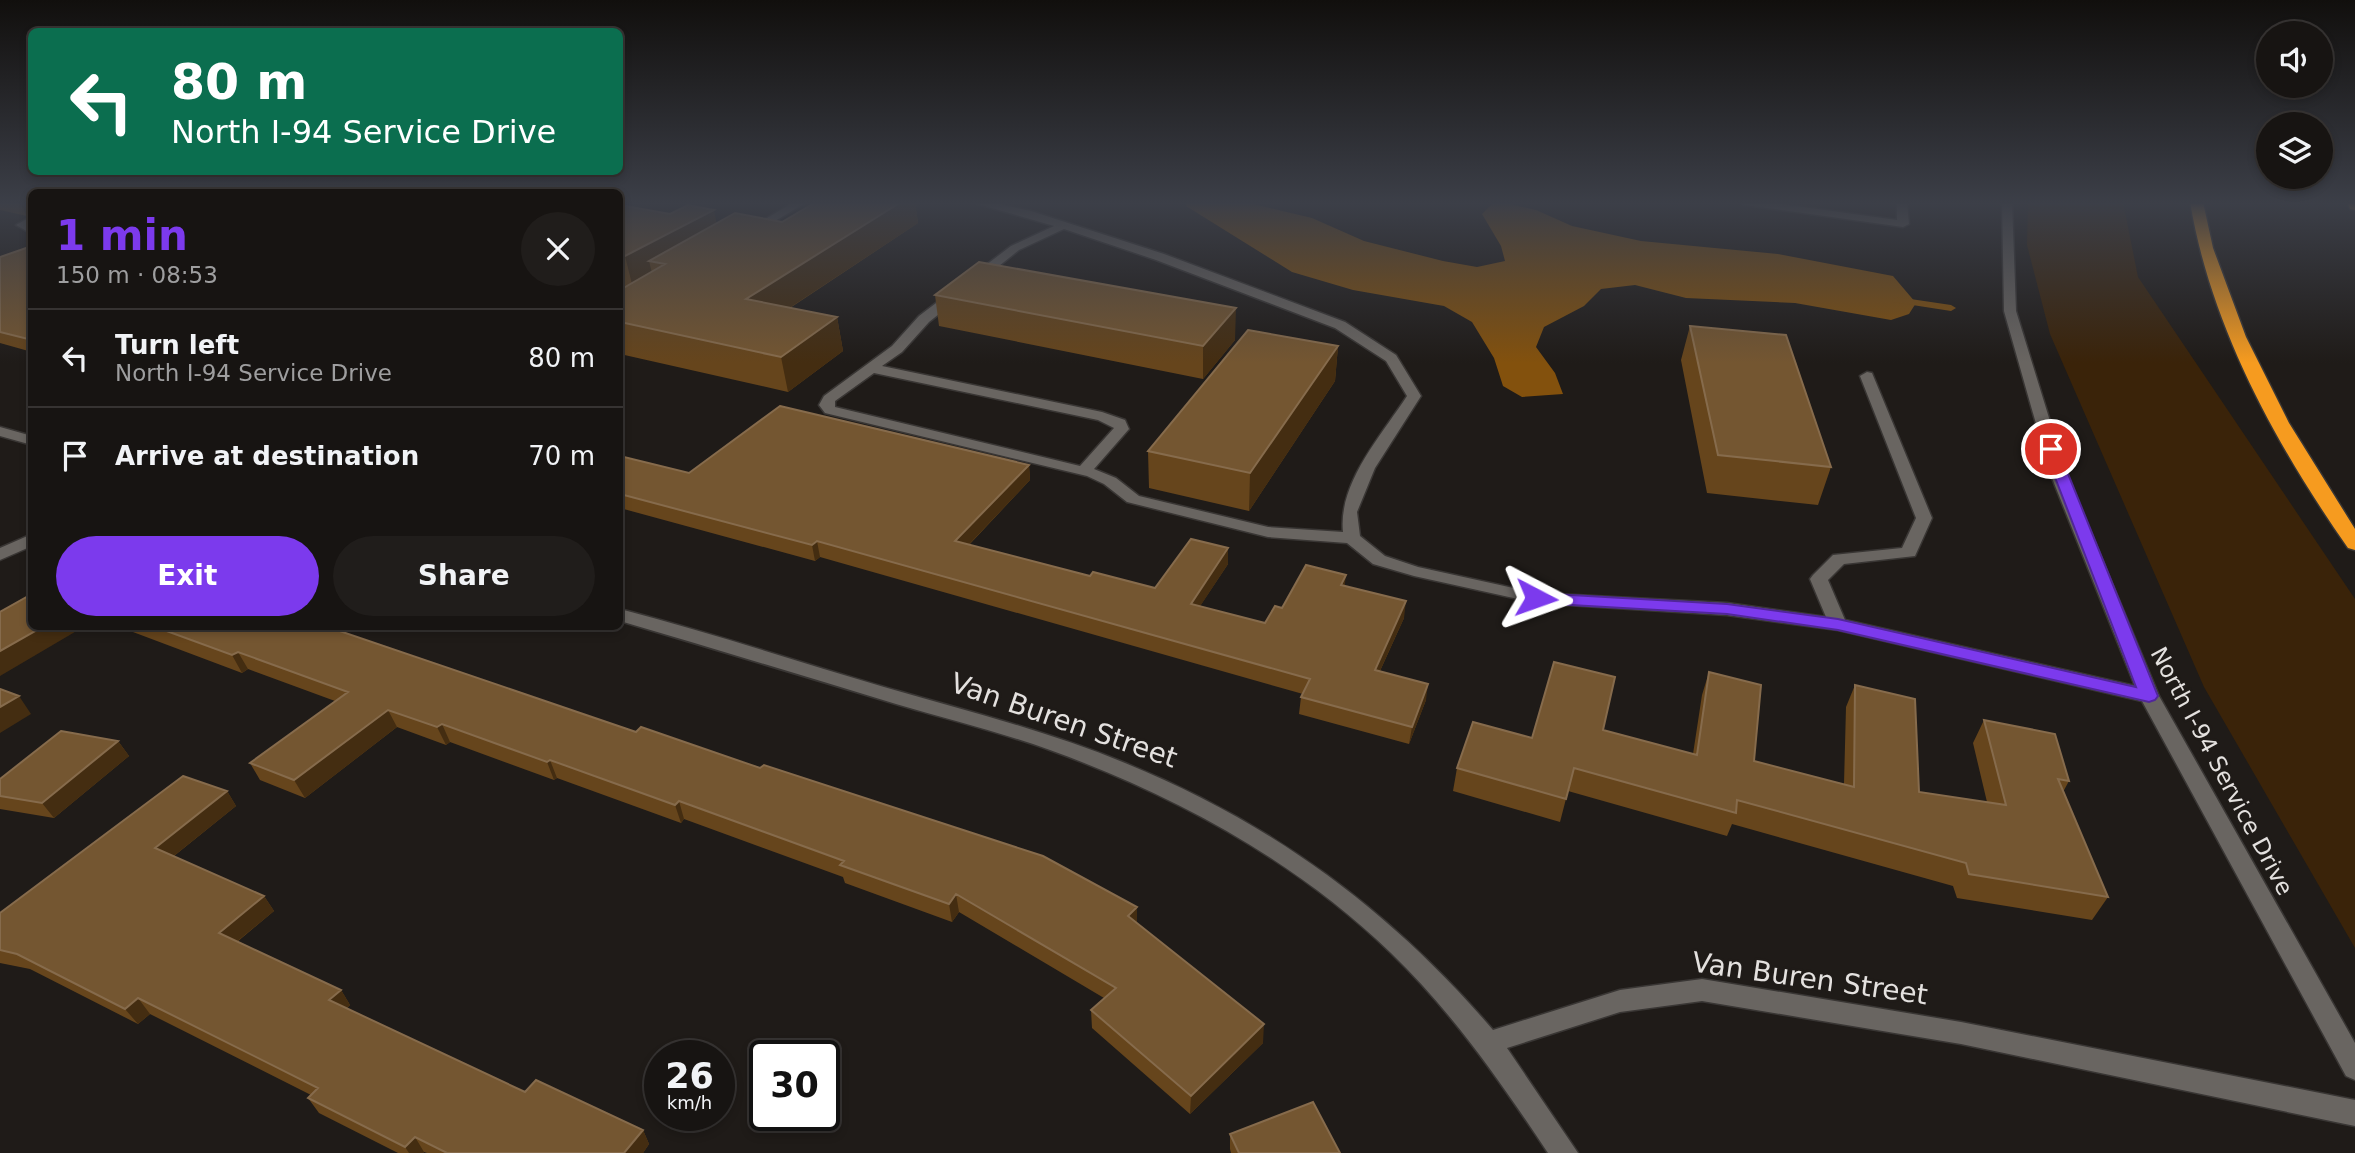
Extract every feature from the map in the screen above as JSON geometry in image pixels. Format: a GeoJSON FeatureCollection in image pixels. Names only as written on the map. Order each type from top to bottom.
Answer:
{"type":"FeatureCollection","features":[{"type":"Feature","properties":{"kind":"highway"},"geometry":{"type":"LineString","coordinates":[[2210,256],[2214,273],[2267,404],[2355,544]]}},
{"type":"Feature","properties":{"kind":"street"},"geometry":{"type":"LineString","coordinates":[[1005,256],[924,319],[897,349],[829,399],[826,405],[830,410],[1084,471],[1110,481],[1133,499],[1288,535],[1352,538],[1379,560],[1536,598],[1727,609],[1838,624],[2149,696]]}},
{"type":"Feature","properties":{"kind":"street"},"geometry":{"type":"LineString","coordinates":[[1156,256],[1340,325],[1391,358],[1414,396],[1367,468],[1349,512],[1352,538]]}},
{"type":"Feature","properties":{"kind":"street","name":"North I-94 Service Drive"},"geometry":{"type":"LineString","coordinates":[[2008,256],[2010,311],[2058,472],[2149,696],[2355,1068]]}},
{"type":"Feature","properties":{"kind":"street"},"geometry":{"type":"LineString","coordinates":[[871,368],[1102,416],[1120,423],[1122,429],[1084,471]]}},
{"type":"Feature","properties":{"kind":"street"},"geometry":{"type":"LineString","coordinates":[[1838,624],[1819,579],[1839,559],[1909,552],[1924,518],[1867,376]]}},
{"type":"Feature","properties":{"kind":"street"},"geometry":{"type":"LineString","coordinates":[[0,431],[28,440]]}},
{"type":"Feature","properties":{"kind":"street"},"geometry":{"type":"LineString","coordinates":[[0,555],[28,541]]}},
{"type":"Feature","properties":{"kind":"street","name":"Van Buren Street"},"geometry":{"type":"LineString","coordinates":[[623,616],[1054,744],[1112,764],[1170,789],[1226,818],[1329,885],[1412,958],[1489,1043],[1629,996],[1664,990],[1702,990],[1961,1033],[2355,1113]]}},
{"type":"Feature","properties":{"kind":"street"},"geometry":{"type":"LineString","coordinates":[[1489,1043],[1564,1153]]}},
{"type":"Feature","properties":{"kind":"shaded area"},"geometry":{"type":"Polygon","coordinates":[[[1266,256],[1422,256],[1477,267],[1505,261],[1504,256],[1787,256],[1893,276],[1916,303],[1909,314],[1891,320],[1795,303],[1686,298],[1635,285],[1601,289],[1584,306],[1544,327],[1536,347],[1555,373],[1563,394],[1522,397],[1503,386],[1494,358],[1472,322],[1444,306],[1353,290],[1292,272],[1266,256]]]}},
{"type":"Feature","properties":{"kind":"shaded area"},"geometry":{"type":"Polygon","coordinates":[[[2030,256],[2134,256],[2138,277],[2355,599],[2355,948],[2204,687],[2050,334],[2030,256]]]}},
{"type":"Feature","properties":{"kind":"building"},"geometry":{"type":"Polygon","coordinates":[[[28,256],[28,339],[0,332],[0,257],[28,256]]]}},
{"type":"Feature","properties":{"kind":"building"},"geometry":{"type":"Polygon","coordinates":[[[658,256],[815,256],[746,299],[837,317],[781,357],[623,323],[623,288],[665,264],[649,261],[658,256]]]}},
{"type":"Feature","properties":{"kind":"building"},"geometry":{"type":"Polygon","coordinates":[[[979,262],[1236,308],[1203,346],[935,295],[979,262]]]}},
{"type":"Feature","properties":{"kind":"building"},"geometry":{"type":"Polygon","coordinates":[[[1690,326],[1786,335],[1831,467],[1718,455],[1690,326]]]}},
{"type":"Feature","properties":{"kind":"building"},"geometry":{"type":"Polygon","coordinates":[[[1248,330],[1338,346],[1250,473],[1148,451],[1248,330]]]}},
{"type":"Feature","properties":{"kind":"building"},"geometry":{"type":"Polygon","coordinates":[[[780,406],[1029,465],[955,541],[1090,576],[1093,572],[1155,588],[1191,539],[1228,548],[1191,604],[1265,623],[1275,606],[1282,608],[1306,565],[1346,575],[1341,585],[1406,601],[1375,670],[1428,684],[1412,727],[1301,697],[1310,679],[817,541],[812,545],[623,495],[623,457],[689,473],[780,406]]]}},
{"type":"Feature","properties":{"kind":"building"},"geometry":{"type":"Polygon","coordinates":[[[28,596],[28,630],[37,630],[0,651],[0,612],[28,596]]]}},
{"type":"Feature","properties":{"kind":"building"},"geometry":{"type":"Polygon","coordinates":[[[164,630],[337,630],[636,732],[641,727],[760,768],[764,765],[1043,856],[1137,907],[1128,916],[1264,1024],[1191,1096],[1091,1010],[1116,988],[956,894],[949,904],[840,865],[844,861],[679,801],[675,805],[442,724],[437,727],[388,710],[294,780],[250,763],[348,692],[238,652],[232,655],[164,630]]]}},
{"type":"Feature","properties":{"kind":"building"},"geometry":{"type":"Polygon","coordinates":[[[1554,662],[1615,677],[1603,730],[1697,755],[1709,672],[1761,685],[1754,761],[1854,787],[1855,685],[1915,699],[1919,792],[2006,805],[1984,720],[2055,734],[2069,781],[2058,779],[2108,897],[1969,874],[1966,863],[1737,800],[1736,813],[1574,768],[1566,799],[1457,768],[1473,722],[1532,738],[1554,662]]]}},
{"type":"Feature","properties":{"kind":"building"},"geometry":{"type":"Polygon","coordinates":[[[0,689],[19,696],[0,707],[0,689]]]}},
{"type":"Feature","properties":{"kind":"building"},"geometry":{"type":"Polygon","coordinates":[[[61,731],[118,741],[42,803],[0,796],[0,779],[61,731]]]}},
{"type":"Feature","properties":{"kind":"building"},"geometry":{"type":"Polygon","coordinates":[[[183,776],[227,791],[155,848],[264,896],[219,933],[341,990],[329,1000],[525,1092],[536,1080],[643,1130],[624,1153],[447,1153],[415,1137],[405,1147],[308,1098],[318,1088],[138,998],[125,1009],[17,954],[0,950],[0,913],[183,776]]]}},
{"type":"Feature","properties":{"kind":"building"},"geometry":{"type":"Polygon","coordinates":[[[1313,1102],[1340,1153],[1239,1153],[1230,1134],[1313,1102]]]}},
{"type":"Feature","properties":{"kind":"waterway"},"geometry":{"type":"LineString","coordinates":[[1897,300],[1951,308]]}},
{"type":"Feature","properties":{"kind":"route"},"geometry":{"type":"LineString","coordinates":[[1536,598],[1727,609],[1838,624],[2149,696],[2051,449]]}}]}
